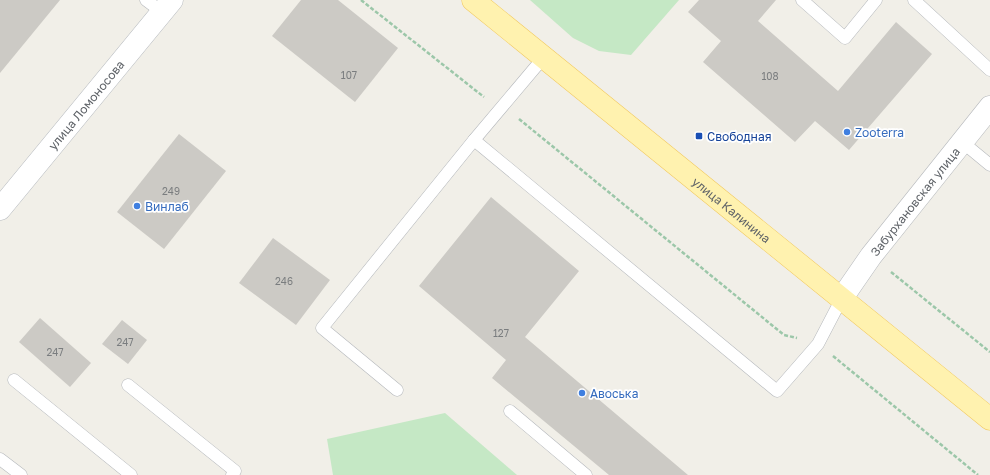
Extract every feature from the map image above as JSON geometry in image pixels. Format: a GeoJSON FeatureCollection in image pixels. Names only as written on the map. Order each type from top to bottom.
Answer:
{"type":"FeatureCollection","features":[{"type":"Feature","properties":{"kind":"main road","name":"улица Калинина"},"geometry":{"type":"LineString","coordinates":[[473,0],[990,419]]}},
{"type":"Feature","properties":{"kind":"street","name":"улица Ломоносова"},"geometry":{"type":"LineString","coordinates":[[0,209],[160,4]]}},
{"type":"Feature","properties":{"kind":"street","name":"Забурхановская улица"},"geometry":{"type":"LineString","coordinates":[[842,298],[871,256],[960,141],[990,106]]}},
{"type":"Feature","properties":{"kind":"lane"},"geometry":{"type":"LineString","coordinates":[[802,0],[845,38],[876,0]]}},
{"type":"Feature","properties":{"kind":"lane"},"geometry":{"type":"LineString","coordinates":[[914,0],[990,70]]}},
{"type":"Feature","properties":{"kind":"lane"},"geometry":{"type":"LineString","coordinates":[[397,390],[322,328],[474,140],[544,57]]}},
{"type":"Feature","properties":{"kind":"lane"},"geometry":{"type":"LineString","coordinates":[[474,140],[777,391],[818,344],[842,298]]}},
{"type":"Feature","properties":{"kind":"lane"},"geometry":{"type":"LineString","coordinates":[[960,141],[990,165]]}},
{"type":"Feature","properties":{"kind":"lane"},"geometry":{"type":"LineString","coordinates":[[14,380],[131,475]]}},
{"type":"Feature","properties":{"kind":"lane"},"geometry":{"type":"LineString","coordinates":[[128,386],[235,471],[232,475]]}},
{"type":"Feature","properties":{"kind":"lane"},"geometry":{"type":"LineString","coordinates":[[510,411],[586,475]]}},
{"type":"Feature","properties":{"kind":"lane"},"geometry":{"type":"LineString","coordinates":[[0,458],[20,475]]}},
{"type":"Feature","properties":{"kind":"path"},"geometry":{"type":"LineString","coordinates":[[361,0],[481,95],[502,106],[784,335],[818,344],[978,475]]}},
{"type":"Feature","properties":{"kind":"path"},"geometry":{"type":"LineString","coordinates":[[871,256],[990,352]]}},
{"type":"Feature","properties":{"kind":"green space"},"geometry":{"type":"Polygon","coordinates":[[[530,0],[679,0],[631,55],[599,51],[573,38],[530,0]]]}},
{"type":"Feature","properties":{"kind":"green space"},"geometry":{"type":"Polygon","coordinates":[[[445,413],[517,475],[333,475],[327,439],[445,413]]]}},
{"type":"Feature","properties":{"kind":"building"},"geometry":{"type":"Polygon","coordinates":[[[0,0],[60,0],[0,73],[0,0]]]}},
{"type":"Feature","properties":{"kind":"building"},"geometry":{"type":"Polygon","coordinates":[[[301,0],[338,0],[398,48],[355,102],[272,36],[301,0]]]}},
{"type":"Feature","properties":{"kind":"building"},"geometry":{"type":"Polygon","coordinates":[[[699,0],[776,0],[758,21],[838,91],[896,22],[932,54],[849,150],[815,121],[795,142],[703,62],[721,41],[688,12],[699,0]]]}},
{"type":"Feature","properties":{"kind":"building"},"geometry":{"type":"Polygon","coordinates":[[[179,134],[226,171],[164,249],[117,212],[179,134]]]}},
{"type":"Feature","properties":{"kind":"building"},"geometry":{"type":"Polygon","coordinates":[[[491,197],[579,271],[525,337],[688,475],[609,475],[492,378],[506,360],[419,286],[491,197]]]}},
{"type":"Feature","properties":{"kind":"building"},"geometry":{"type":"Polygon","coordinates":[[[273,238],[330,280],[296,325],[239,283],[273,238]]]}},
{"type":"Feature","properties":{"kind":"building"},"geometry":{"type":"Polygon","coordinates":[[[40,318],[91,363],[70,387],[19,342],[40,318]]]}},
{"type":"Feature","properties":{"kind":"building"},"geometry":{"type":"Polygon","coordinates":[[[122,320],[147,340],[128,364],[102,344],[122,320]]]}},
{"type":"Feature","properties":{"kind":"place","name":"Zooterra"},"geometry":{"type":"Point","coordinates":[847,132]}},
{"type":"Feature","properties":{"kind":"place","name":"Свободная"},"geometry":{"type":"Point","coordinates":[699,136]}},
{"type":"Feature","properties":{"kind":"place","name":"Винлаб"},"geometry":{"type":"Point","coordinates":[137,206]}},
{"type":"Feature","properties":{"kind":"place","name":"Авоська"},"geometry":{"type":"Point","coordinates":[582,393]}}]}
